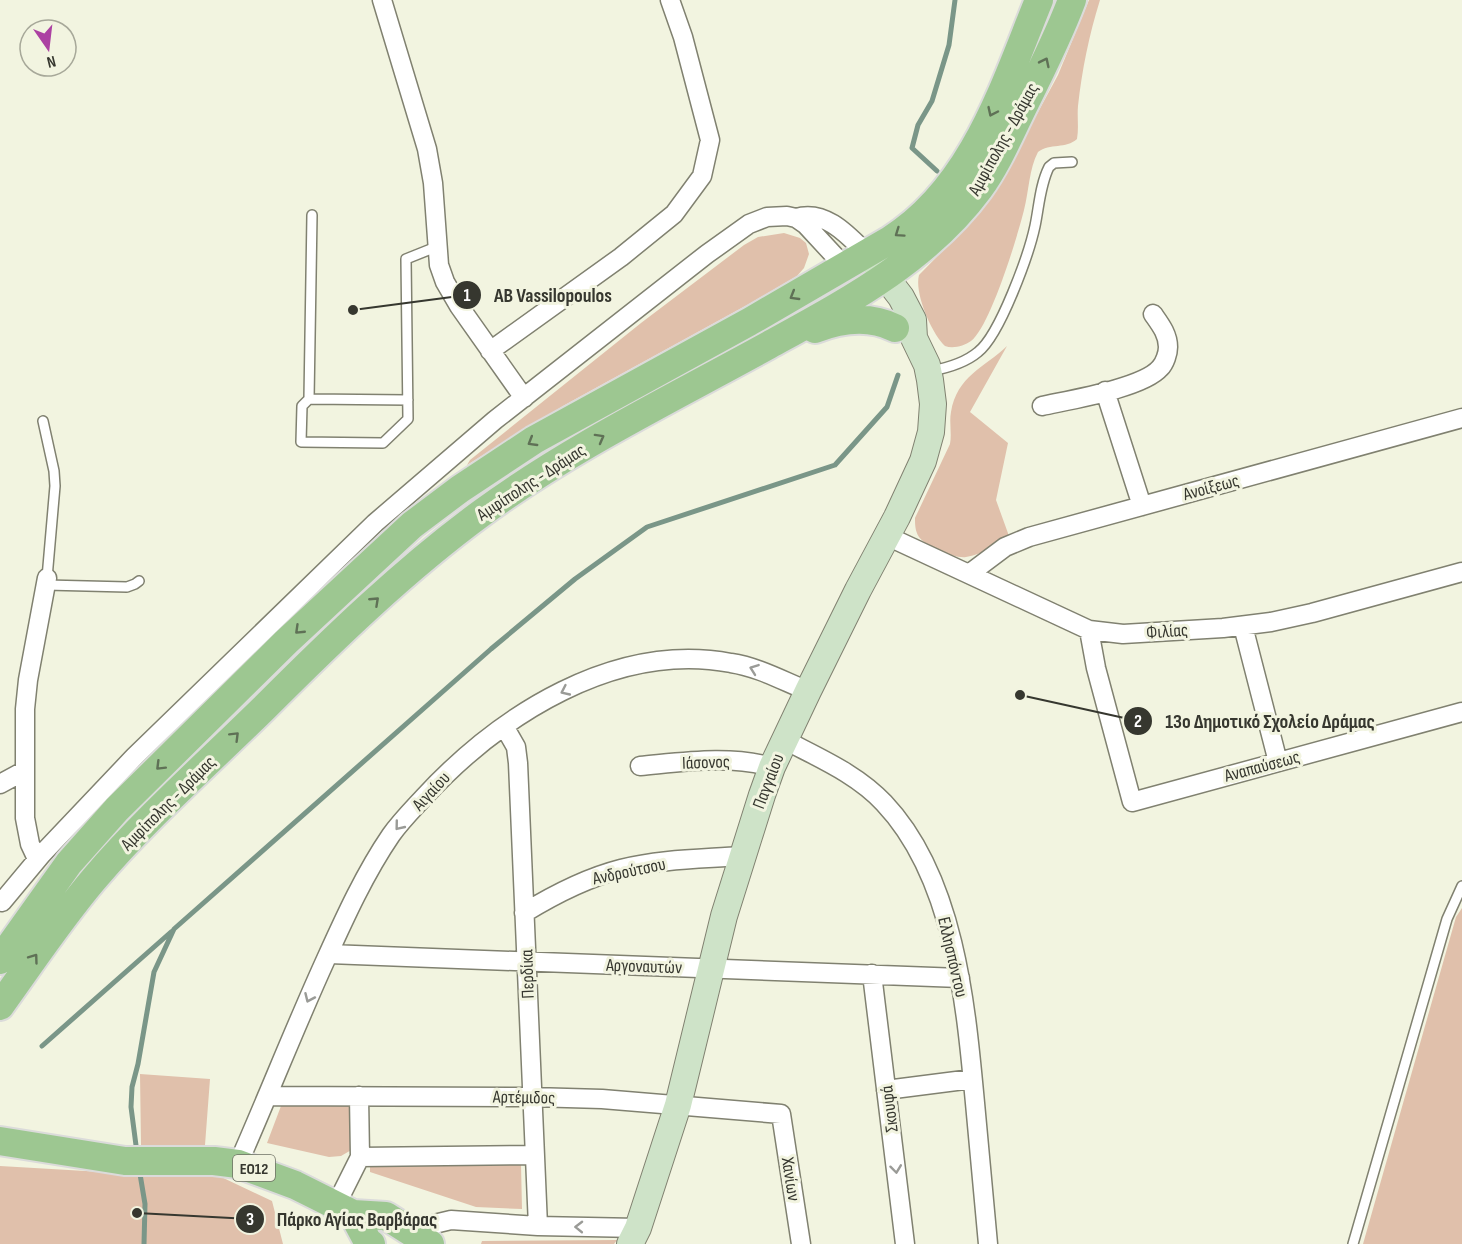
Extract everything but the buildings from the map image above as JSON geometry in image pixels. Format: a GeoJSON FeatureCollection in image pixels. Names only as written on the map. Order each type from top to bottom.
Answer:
{"type":"FeatureCollection","features":[{"type":"Feature","properties":{"kind":"main road","name":"Αμφίπολης - Δράμας"},"geometry":{"type":"LineString","coordinates":[[0,960],[69,863],[117,809],[294,634],[412,525],[480,475],[534,440],[749,322],[855,260],[959,192],[1039,0]]}},
{"type":"Feature","properties":{"kind":"main road","name":"Αμφίπολης - Δράμας"},"geometry":{"type":"LineString","coordinates":[[0,1006],[64,916],[110,861],[303,669],[397,580],[457,531],[513,490],[596,440],[875,283],[925,246],[959,192],[1015,124],[1072,0]]}},
{"type":"Feature","properties":{"kind":"main road"},"geometry":{"type":"LineString","coordinates":[[855,260],[875,283],[915,349]]}},
{"type":"Feature","properties":{"kind":"main road"},"geometry":{"type":"LineString","coordinates":[[707,379],[826,325],[859,319],[879,322],[915,349]]}},
{"type":"Feature","properties":{"kind":"main road","name":"Παγγαίου"},"geometry":{"type":"LineString","coordinates":[[634,1236],[678,1105],[741,856],[772,768],[808,691],[913,483],[927,448],[933,414],[915,349]]}},
{"type":"Feature","properties":{"kind":"main road","name":"ΕΟ12"},"geometry":{"type":"LineString","coordinates":[[2,1140],[136,1161],[214,1161],[238,1164],[278,1177],[344,1210],[386,1216],[419,1237]]}},
{"type":"Feature","properties":{"kind":"main road"},"geometry":{"type":"LineString","coordinates":[[344,1210],[368,1242],[372,1244]]}},
{"type":"Feature","properties":{"kind":"street"},"geometry":{"type":"LineString","coordinates":[[382,0],[428,149],[434,189],[436,247],[445,282],[459,306],[524,398]]}},
{"type":"Feature","properties":{"kind":"street"},"geometry":{"type":"LineString","coordinates":[[490,351],[621,257],[674,214],[702,176],[710,140],[683,37],[670,0]]}},
{"type":"Feature","properties":{"kind":"street"},"geometry":{"type":"LineString","coordinates":[[796,218],[813,215],[822,218],[850,237],[855,260]]}},
{"type":"Feature","properties":{"kind":"street"},"geometry":{"type":"LineString","coordinates":[[1,904],[37,859],[134,757],[328,568],[417,486],[524,398],[739,231],[767,217],[796,218],[855,260]]}},
{"type":"Feature","properties":{"kind":"street"},"geometry":{"type":"LineString","coordinates":[[1042,406],[1137,382],[1160,369],[1168,348],[1165,331],[1153,314]]}},
{"type":"Feature","properties":{"kind":"street"},"geometry":{"type":"LineString","coordinates":[[1105,391],[1142,506]]}},
{"type":"Feature","properties":{"kind":"street","name":"Ανοίξεως"},"geometry":{"type":"LineString","coordinates":[[969,574],[1005,547],[1016,542],[1462,418]]}},
{"type":"Feature","properties":{"kind":"street","name":"Φιλίας"},"geometry":{"type":"LineString","coordinates":[[887,536],[1089,630],[1123,634],[1243,626],[1312,613],[1462,572]]}},
{"type":"Feature","properties":{"kind":"street"},"geometry":{"type":"LineString","coordinates":[[37,859],[30,844],[26,826],[24,771],[26,693],[47,581]]}},
{"type":"Feature","properties":{"kind":"street"},"geometry":{"type":"LineString","coordinates":[[1243,626],[1278,762]]}},
{"type":"Feature","properties":{"kind":"street","name":"Αναπαύσεως"},"geometry":{"type":"LineString","coordinates":[[1089,630],[1096,668],[1132,802],[1462,712]]}},
{"type":"Feature","properties":{"kind":"street","name":"Αιγαίου"},"geometry":{"type":"LineString","coordinates":[[238,1164],[328,954],[372,867],[399,825],[461,760],[534,706],[581,683],[624,668],[673,659],[731,662],[808,691]]}},
{"type":"Feature","properties":{"kind":"street","name":"Περδίκα"},"geometry":{"type":"LineString","coordinates":[[504,726],[516,747],[518,763],[538,1226]]}},
{"type":"Feature","properties":{"kind":"street","name":"Ελλησπόντου"},"geometry":{"type":"LineString","coordinates":[[785,740],[855,779],[877,795],[896,817],[920,856],[933,885],[946,921],[960,978],[988,1244]]}},
{"type":"Feature","properties":{"kind":"street","name":"Ιάσονος"},"geometry":{"type":"LineString","coordinates":[[640,766],[732,760],[772,768]]}},
{"type":"Feature","properties":{"kind":"street"},"geometry":{"type":"LineString","coordinates":[[0,784],[24,771]]}},
{"type":"Feature","properties":{"kind":"street","name":"Ανδρούτσου"},"geometry":{"type":"LineString","coordinates":[[524,913],[546,899],[584,881],[624,868],[674,861],[741,856]]}},
{"type":"Feature","properties":{"kind":"street","name":"Αργοναυτών"},"geometry":{"type":"LineString","coordinates":[[328,954],[960,978]]}},
{"type":"Feature","properties":{"kind":"street","name":"Σκουφά"},"geometry":{"type":"LineString","coordinates":[[872,974],[905,1244]]}},
{"type":"Feature","properties":{"kind":"street"},"geometry":{"type":"LineString","coordinates":[[886,1090],[972,1079]]}},
{"type":"Feature","properties":{"kind":"street","name":"Αρτέμιδος"},"geometry":{"type":"LineString","coordinates":[[267,1096],[532,1097],[678,1105],[781,1114]]}},
{"type":"Feature","properties":{"kind":"street"},"geometry":{"type":"LineString","coordinates":[[344,1210],[360,1157],[359,1096]]}},
{"type":"Feature","properties":{"kind":"street","name":"Χανίων"},"geometry":{"type":"LineString","coordinates":[[781,1114],[801,1244]]}},
{"type":"Feature","properties":{"kind":"street"},"geometry":{"type":"LineString","coordinates":[[360,1157],[535,1155]]}},
{"type":"Feature","properties":{"kind":"street"},"geometry":{"type":"LineString","coordinates":[[419,1237],[451,1220],[634,1236]]}},
{"type":"Feature","properties":{"kind":"lane"},"geometry":{"type":"LineString","coordinates":[[915,349],[944,369],[978,352],[991,337],[1024,265],[1049,167],[1054,162],[1072,162]]}},
{"type":"Feature","properties":{"kind":"lane"},"geometry":{"type":"LineString","coordinates":[[312,215],[309,399],[302,406],[301,442],[383,443],[408,419],[406,259],[436,247]]}},
{"type":"Feature","properties":{"kind":"lane"},"geometry":{"type":"LineString","coordinates":[[309,399],[408,400]]}},
{"type":"Feature","properties":{"kind":"lane"},"geometry":{"type":"LineString","coordinates":[[43,421],[55,486],[47,581],[126,586],[139,581]]}},
{"type":"Feature","properties":{"kind":"lane"},"geometry":{"type":"LineString","coordinates":[[1353,1244],[1447,919],[1462,886]]}},
{"type":"Feature","properties":{"kind":"shaded area"},"geometry":{"type":"Polygon","coordinates":[[[1089,0],[1100,0],[1089,39],[1082,79],[1077,139],[1068,144],[1038,152],[1016,239],[995,300],[971,341],[958,347],[945,346],[925,313],[919,292],[919,275],[974,219],[992,197],[1058,75],[1089,0]]]}},
{"type":"Feature","properties":{"kind":"shaded area"},"geometry":{"type":"Polygon","coordinates":[[[784,233],[800,238],[806,243],[809,254],[804,268],[797,276],[563,406],[467,465],[470,460],[641,323],[744,245],[758,237],[784,233]]]}},
{"type":"Feature","properties":{"kind":"shaded area"},"geometry":{"type":"Polygon","coordinates":[[[1007,346],[970,412],[1008,443],[996,500],[1009,536],[978,554],[966,557],[955,556],[922,541],[917,532],[915,518],[950,444],[951,412],[959,390],[965,381],[1007,346]]]}},
{"type":"Feature","properties":{"kind":"shaded area"},"geometry":{"type":"Polygon","coordinates":[[[1462,908],[1462,1244],[1363,1244],[1456,917],[1462,908]]]}},
{"type":"Feature","properties":{"kind":"shaded area"},"geometry":{"type":"Polygon","coordinates":[[[140,1074],[210,1079],[205,1145],[141,1145],[140,1074]]]}},
{"type":"Feature","properties":{"kind":"shaded area"},"geometry":{"type":"Polygon","coordinates":[[[355,1105],[353,1149],[341,1156],[329,1157],[267,1143],[281,1106],[355,1105]]]}},
{"type":"Feature","properties":{"kind":"shaded area"},"geometry":{"type":"Polygon","coordinates":[[[370,1164],[521,1164],[522,1209],[476,1207],[370,1172],[370,1164]]]}},
{"type":"Feature","properties":{"kind":"shaded area"},"geometry":{"type":"Polygon","coordinates":[[[0,1166],[137,1174],[217,1175],[272,1201],[283,1244],[0,1244],[0,1166]]]}},
{"type":"Feature","properties":{"kind":"shaded area"},"geometry":{"type":"Polygon","coordinates":[[[617,1240],[614,1244],[481,1244],[482,1241],[617,1240]]]}},
{"type":"Feature","properties":{"kind":"waterway"},"geometry":{"type":"LineString","coordinates":[[937,171],[912,148],[918,125],[932,101],[949,45],[955,0]]}},
{"type":"Feature","properties":{"kind":"waterway"},"geometry":{"type":"LineString","coordinates":[[137,1153],[131,1107],[132,1087],[154,972],[174,929],[491,649],[575,579],[647,527],[835,465],[887,407],[898,375]]}},
{"type":"Feature","properties":{"kind":"waterway"},"geometry":{"type":"LineString","coordinates":[[42,1046],[171,932]]}},
{"type":"Feature","properties":{"kind":"waterway"},"geometry":{"type":"LineString","coordinates":[[139,1168],[145,1204],[144,1244]]}},
{"type":"Feature","properties":{"kind":"place","name":"AB Vassilopoulos"},"geometry":{"type":"Point","coordinates":[353,310]}},
{"type":"Feature","properties":{"kind":"place","name":"13ο Δημοτικό Σχολείο Δράμας"},"geometry":{"type":"Point","coordinates":[1020,695]}},
{"type":"Feature","properties":{"kind":"place","name":"Πάρκο Αγίας Βαρβάρας"},"geometry":{"type":"Point","coordinates":[137,1213]}}]}
